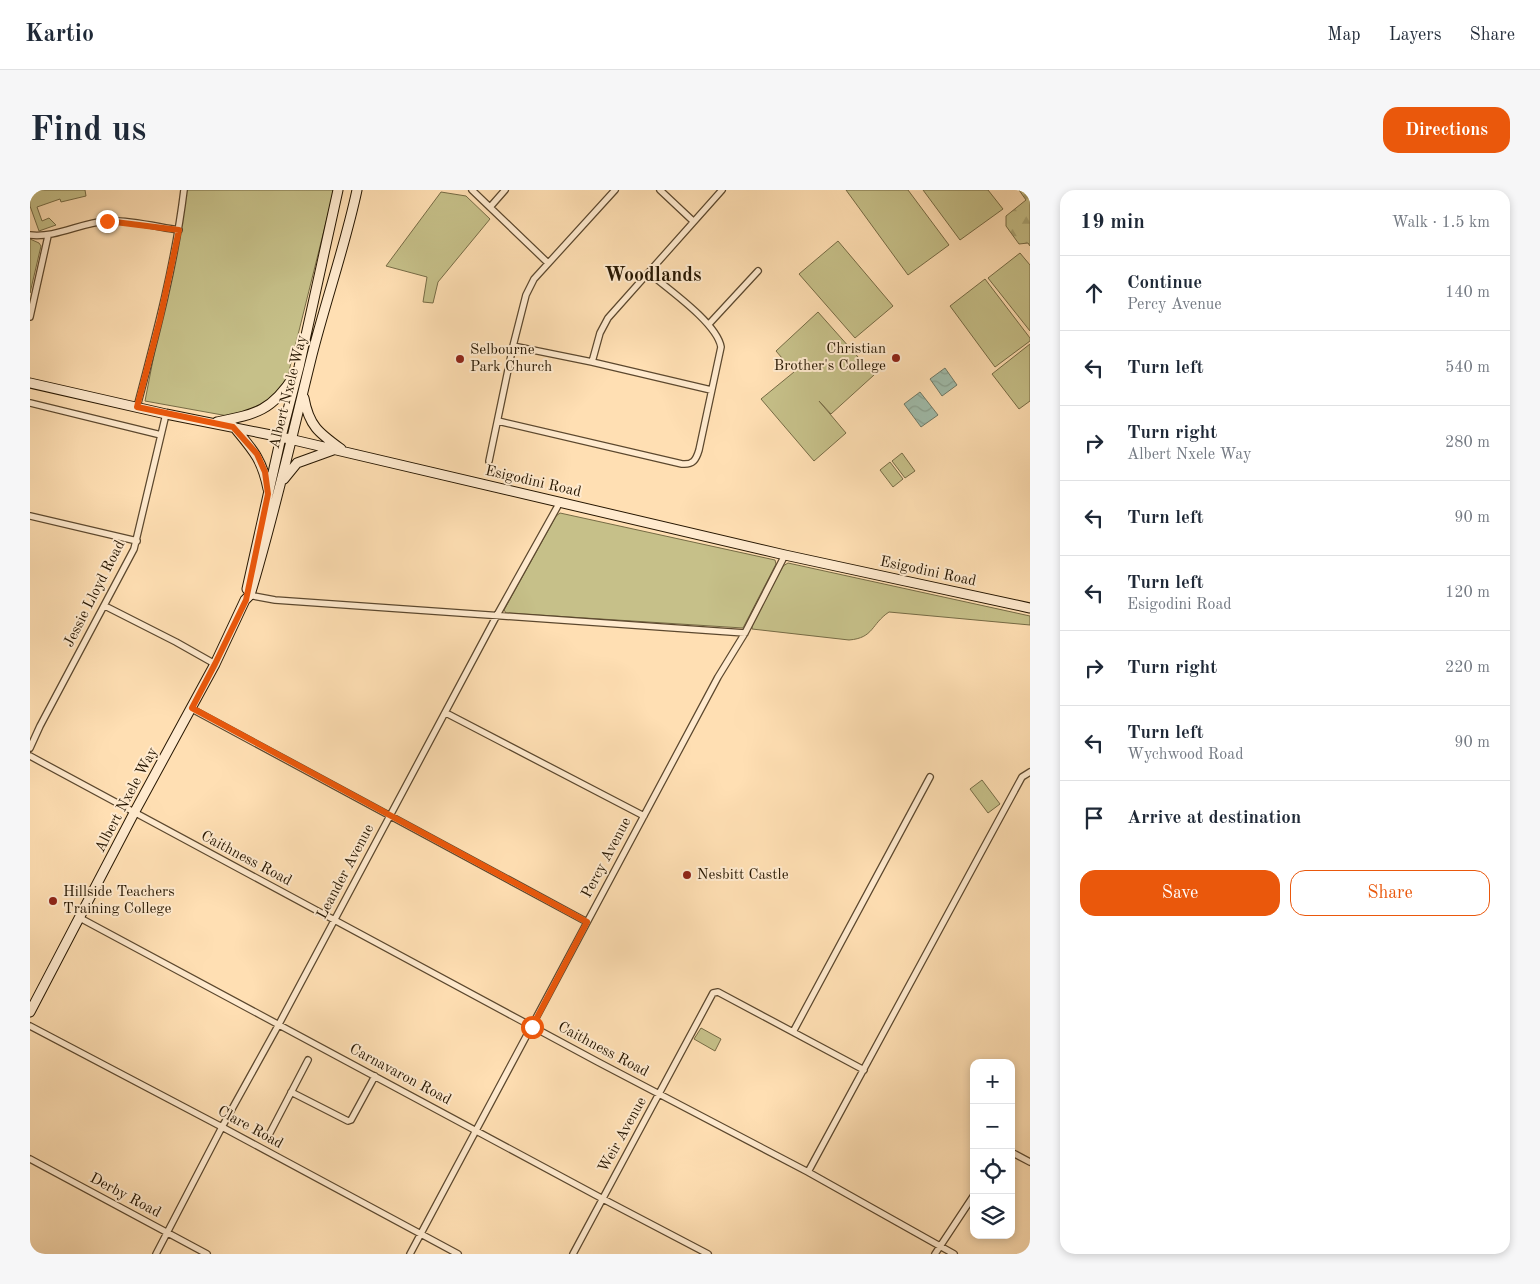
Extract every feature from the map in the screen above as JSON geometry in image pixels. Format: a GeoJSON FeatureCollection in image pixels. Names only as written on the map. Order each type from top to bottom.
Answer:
{"type":"FeatureCollection","features":[{"type":"Feature","properties":{"kind":"main road","name":"Albert Nxele Way"},"geometry":{"type":"LineString","coordinates":[[247,596],[268,494],[299,367],[338,190]]}},
{"type":"Feature","properties":{"kind":"main road","name":"Albert Nxele Way"},"geometry":{"type":"LineString","coordinates":[[30,1012],[134,813],[215,664],[247,596],[273,517],[312,354],[358,190]]}},
{"type":"Feature","properties":{"kind":"main road"},"geometry":{"type":"LineString","coordinates":[[212,423],[250,416],[267,407],[286,390],[299,367]]}},
{"type":"Feature","properties":{"kind":"main road","name":"Esigodini Road"},"geometry":{"type":"LineString","coordinates":[[30,383],[346,452],[785,554],[1030,608]]}},
{"type":"Feature","properties":{"kind":"main road"},"geometry":{"type":"LineString","coordinates":[[303,392],[306,411],[314,428],[346,452]]}},
{"type":"Feature","properties":{"kind":"main road"},"geometry":{"type":"LineString","coordinates":[[233,427],[257,454],[265,472],[268,494]]}},
{"type":"Feature","properties":{"kind":"main road"},"geometry":{"type":"LineString","coordinates":[[280,484],[298,463],[334,450]]}},
{"type":"Feature","properties":{"kind":"street"},"geometry":{"type":"LineString","coordinates":[[137,407],[160,319],[179,230],[184,190]]}},
{"type":"Feature","properties":{"kind":"street"},"geometry":{"type":"LineString","coordinates":[[472,190],[491,206],[548,263]]}},
{"type":"Feature","properties":{"kind":"street"},"geometry":{"type":"LineString","coordinates":[[491,206],[505,190]]}},
{"type":"Feature","properties":{"kind":"street"},"geometry":{"type":"LineString","coordinates":[[489,461],[513,346],[526,295],[534,279],[615,190]]}},
{"type":"Feature","properties":{"kind":"street"},"geometry":{"type":"LineString","coordinates":[[660,190],[694,221]]}},
{"type":"Feature","properties":{"kind":"street"},"geometry":{"type":"LineString","coordinates":[[592,362],[600,334],[608,318],[722,190]]}},
{"type":"Feature","properties":{"kind":"street"},"geometry":{"type":"LineString","coordinates":[[30,235],[48,236],[104,221],[179,230]]}},
{"type":"Feature","properties":{"kind":"street"},"geometry":{"type":"LineString","coordinates":[[30,317],[48,236]]}},
{"type":"Feature","properties":{"kind":"street"},"geometry":{"type":"LineString","coordinates":[[709,324],[758,271]]}},
{"type":"Feature","properties":{"kind":"street"},"geometry":{"type":"LineString","coordinates":[[498,422],[688,464],[693,462],[697,458],[721,347],[720,342],[709,324],[649,273]]}},
{"type":"Feature","properties":{"kind":"street"},"geometry":{"type":"LineString","coordinates":[[513,346],[592,362],[711,390]]}},
{"type":"Feature","properties":{"kind":"street"},"geometry":{"type":"LineString","coordinates":[[30,403],[161,434]]}},
{"type":"Feature","properties":{"kind":"street","name":"Jessie Lloyd Road"},"geometry":{"type":"LineString","coordinates":[[30,748],[137,541],[166,414]]}},
{"type":"Feature","properties":{"kind":"street","name":"Leander Avenue"},"geometry":{"type":"LineString","coordinates":[[156,1254],[222,1127],[497,615],[560,502]]}},
{"type":"Feature","properties":{"kind":"street"},"geometry":{"type":"LineString","coordinates":[[30,516],[137,541]]}},
{"type":"Feature","properties":{"kind":"street","name":"Percy Avenue"},"geometry":{"type":"LineString","coordinates":[[410,1254],[718,677],[745,633],[785,554]]}},
{"type":"Feature","properties":{"kind":"street"},"geometry":{"type":"LineString","coordinates":[[247,596],[275,600],[745,633]]}},
{"type":"Feature","properties":{"kind":"street"},"geometry":{"type":"LineString","coordinates":[[105,606],[215,664]]}},
{"type":"Feature","properties":{"kind":"street"},"geometry":{"type":"LineString","coordinates":[[192,708],[587,922]]}},
{"type":"Feature","properties":{"kind":"street"},"geometry":{"type":"LineString","coordinates":[[446,713],[644,816]]}},
{"type":"Feature","properties":{"kind":"street","name":"Caithness Road"},"geometry":{"type":"LineString","coordinates":[[30,756],[532,1027],[808,1172],[954,1254]]}},
{"type":"Feature","properties":{"kind":"street"},"geometry":{"type":"LineString","coordinates":[[808,1172],[1022,777],[1030,772]]}},
{"type":"Feature","properties":{"kind":"street"},"geometry":{"type":"LineString","coordinates":[[793,1032],[930,776]]}},
{"type":"Feature","properties":{"kind":"street","name":"Carnavaron Road"},"geometry":{"type":"LineString","coordinates":[[80,918],[602,1199],[708,1254]]}},
{"type":"Feature","properties":{"kind":"street","name":"Weir Avenue"},"geometry":{"type":"LineString","coordinates":[[573,1254],[660,1094],[709,998],[714,993],[718,992],[864,1070]]}},
{"type":"Feature","properties":{"kind":"street","name":"Clare Road"},"geometry":{"type":"LineString","coordinates":[[30,1026],[458,1254]]}},
{"type":"Feature","properties":{"kind":"street"},"geometry":{"type":"LineString","coordinates":[[270,1133],[308,1060]]}},
{"type":"Feature","properties":{"kind":"street"},"geometry":{"type":"LineString","coordinates":[[291,1092],[348,1121],[351,1120],[375,1076]]}},
{"type":"Feature","properties":{"kind":"street"},"geometry":{"type":"LineString","coordinates":[[1015,1154],[1030,1162]]}},
{"type":"Feature","properties":{"kind":"street","name":"Derby Road"},"geometry":{"type":"LineString","coordinates":[[30,1160],[207,1254]]}},
{"type":"Feature","properties":{"kind":"street"},"geometry":{"type":"LineString","coordinates":[[935,1254],[970,1201]]}},
{"type":"Feature","properties":{"kind":"green space"},"geometry":{"type":"Polygon","coordinates":[[[30,190],[85,190],[86,196],[61,202],[60,199],[37,207],[42,221],[49,218],[56,225],[39,231],[30,206],[30,190]]]}},
{"type":"Feature","properties":{"kind":"green space"},"geometry":{"type":"Polygon","coordinates":[[[186,190],[334,190],[287,379],[278,394],[263,405],[248,412],[228,416],[145,401],[186,190]]]}},
{"type":"Feature","properties":{"kind":"green space"},"geometry":{"type":"Polygon","coordinates":[[[846,190],[908,190],[949,245],[908,275],[846,190]]]}},
{"type":"Feature","properties":{"kind":"green space"},"geometry":{"type":"Polygon","coordinates":[[[923,190],[988,190],[1003,209],[960,240],[923,190]]]}},
{"type":"Feature","properties":{"kind":"green space"},"geometry":{"type":"Polygon","coordinates":[[[1019,190],[1030,190],[1030,246],[1028,243],[1019,244],[1006,226],[1006,216],[1026,200],[1019,190]]]}},
{"type":"Feature","properties":{"kind":"green space"},"geometry":{"type":"Polygon","coordinates":[[[441,192],[466,196],[490,219],[438,282],[433,303],[423,302],[427,277],[386,266],[441,192]]]}},
{"type":"Feature","properties":{"kind":"green space"},"geometry":{"type":"Polygon","coordinates":[[[30,239],[41,246],[30,293],[30,239]]]}},
{"type":"Feature","properties":{"kind":"green space"},"geometry":{"type":"Polygon","coordinates":[[[838,241],[893,306],[855,338],[799,274],[838,241]]]}},
{"type":"Feature","properties":{"kind":"green space"},"geometry":{"type":"Polygon","coordinates":[[[1020,253],[1030,265],[1030,331],[988,278],[1020,253]]]}},
{"type":"Feature","properties":{"kind":"green space"},"geometry":{"type":"Polygon","coordinates":[[[985,279],[1030,338],[1030,341],[995,367],[950,306],[985,279]]]}},
{"type":"Feature","properties":{"kind":"green space"},"geometry":{"type":"Polygon","coordinates":[[[818,312],[874,375],[831,414],[819,401],[846,433],[814,461],[761,399],[794,372],[776,351],[818,312]]]}},
{"type":"Feature","properties":{"kind":"green space"},"geometry":{"type":"Polygon","coordinates":[[[1030,344],[1030,401],[1019,409],[992,374],[1030,344]]]}},
{"type":"Feature","properties":{"kind":"green space"},"geometry":{"type":"Polygon","coordinates":[[[902,453],[915,471],[905,478],[892,461],[902,453]]]}},
{"type":"Feature","properties":{"kind":"green space"},"geometry":{"type":"Polygon","coordinates":[[[890,462],[903,479],[893,487],[880,470],[890,462]]]}},
{"type":"Feature","properties":{"kind":"green space"},"geometry":{"type":"Polygon","coordinates":[[[560,513],[775,560],[776,564],[743,628],[506,613],[504,610],[556,516],[560,513]]]}},
{"type":"Feature","properties":{"kind":"green space"},"geometry":{"type":"Polygon","coordinates":[[[788,563],[1030,616],[1030,625],[889,612],[868,633],[857,639],[849,640],[752,629],[783,566],[788,563]]]}},
{"type":"Feature","properties":{"kind":"green space"},"geometry":{"type":"Polygon","coordinates":[[[982,780],[1000,804],[988,813],[970,789],[982,780]]]}},
{"type":"Feature","properties":{"kind":"green space"},"geometry":{"type":"Polygon","coordinates":[[[701,1028],[721,1039],[715,1051],[694,1039],[701,1028]]]}},
{"type":"Feature","properties":{"kind":"water"},"geometry":{"type":"Polygon","coordinates":[[[945,368],[957,385],[942,396],[930,379],[945,368]]]}},
{"type":"Feature","properties":{"kind":"water"},"geometry":{"type":"Polygon","coordinates":[[[920,392],[938,415],[921,427],[904,404],[920,392]]]}},
{"type":"Feature","properties":{"kind":"place","name":"Christian Brother's College"},"geometry":{"type":"Point","coordinates":[896,358]}},
{"type":"Feature","properties":{"kind":"place","name":"Selbourne Park Church"},"geometry":{"type":"Point","coordinates":[460,359]}},
{"type":"Feature","properties":{"kind":"place","name":"Nesbitt Castle"},"geometry":{"type":"Point","coordinates":[687,875]}},
{"type":"Feature","properties":{"kind":"place","name":"Hillside Teachers Training College"},"geometry":{"type":"Point","coordinates":[53,901]}},
{"type":"Feature","properties":{"kind":"district","name":"Woodlands"},"geometry":{"type":"Point","coordinates":[653,276]}},
{"type":"Feature","properties":{"kind":"route"},"geometry":{"type":"LineString","coordinates":[[107,221],[179,230],[160,319],[137,407],[233,427],[257,454],[265,472],[268,494],[246,600],[192,708],[587,922],[532,1027]]}}]}
